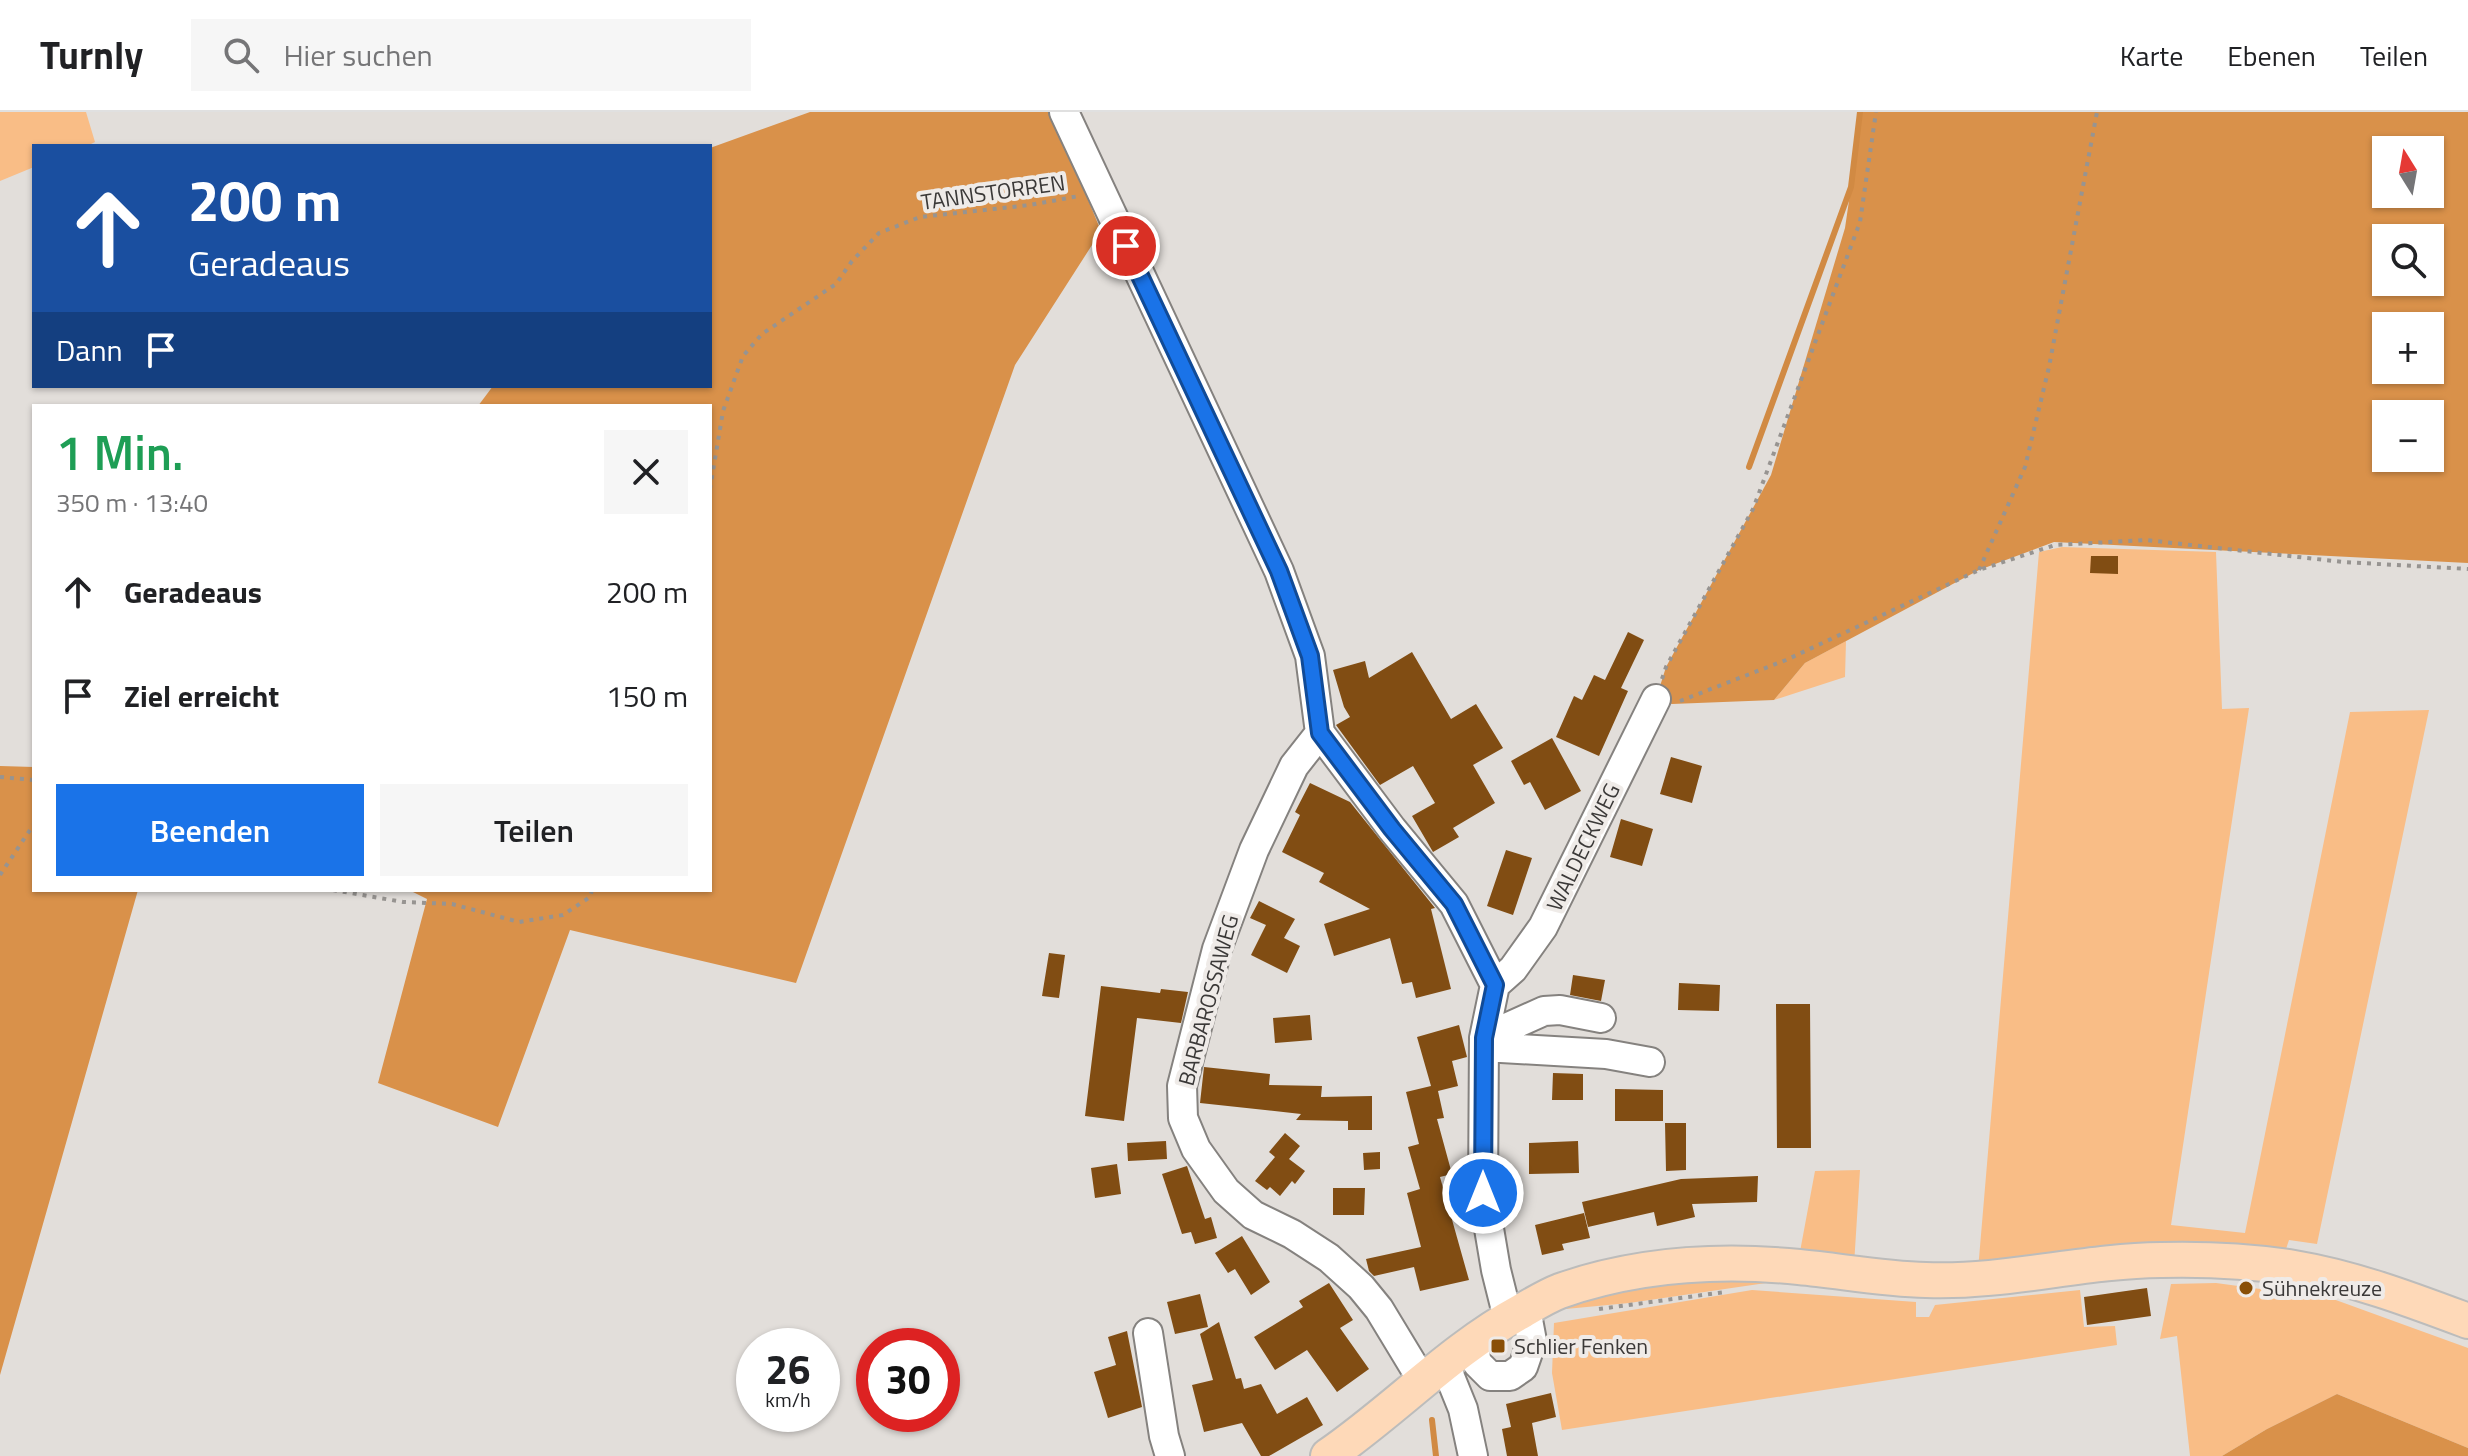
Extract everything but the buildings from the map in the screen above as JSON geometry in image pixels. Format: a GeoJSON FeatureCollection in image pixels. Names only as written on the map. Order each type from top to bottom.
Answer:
{"type":"FeatureCollection","features":[{"type":"Feature","properties":{"kind":"main road"},"geometry":{"type":"LineString","coordinates":[[1328,1456],[1433,1371],[1517,1313],[1556,1292],[1614,1274],[1667,1265],[1729,1263],[1939,1280],[2160,1260],[2237,1262],[2295,1268],[2372,1287],[2468,1321]]}},
{"type":"Feature","properties":{"kind":"street"},"geometry":{"type":"LineString","coordinates":[[1064,112],[1279,571],[1310,656],[1320,733],[1392,829],[1454,904],[1495,985],[1484,1043],[1483,1193],[1496,1270],[1532,1341],[1523,1367],[1510,1376],[1490,1376],[1477,1363],[1473,1342]]}},
{"type":"Feature","properties":{"kind":"street","name":"WALDECKWEG"},"geometry":{"type":"LineString","coordinates":[[1495,985],[1513,969],[1543,927],[1656,699]]}},
{"type":"Feature","properties":{"kind":"street","name":"BARBAROSSAWEG"},"geometry":{"type":"LineString","coordinates":[[1320,733],[1294,766],[1267,822],[1217,949],[1182,1086],[1183,1118],[1196,1149],[1226,1191],[1253,1215],[1292,1234],[1329,1258],[1361,1287],[1463,1409],[1473,1456]]}},
{"type":"Feature","properties":{"kind":"street"},"geometry":{"type":"LineString","coordinates":[[1484,1043],[1544,1011],[1560,1010],[1601,1018]]}},
{"type":"Feature","properties":{"kind":"street"},"geometry":{"type":"LineString","coordinates":[[1484,1043],[1606,1054],[1650,1062]]}},
{"type":"Feature","properties":{"kind":"street"},"geometry":{"type":"LineString","coordinates":[[1148,1333],[1170,1456]]}},
{"type":"Feature","properties":{"kind":"path"},"geometry":{"type":"LineString","coordinates":[[1876,112],[1860,222],[1764,480],[1753,509],[1666,667],[1656,699],[1672,704],[1786,660],[1979,570],[2055,545],[2146,540],[2343,562],[2468,569]]}},
{"type":"Feature","properties":{"kind":"path"},"geometry":{"type":"LineString","coordinates":[[1979,570],[2025,467],[2049,367],[2097,112]]}},
{"type":"Feature","properties":{"kind":"path","name":"TANNSTORREN"},"geometry":{"type":"LineString","coordinates":[[712,477],[723,411],[743,356],[762,334],[836,284],[852,261],[879,233],[920,217],[1030,205],[1101,192]]}},
{"type":"Feature","properties":{"kind":"path"},"geometry":{"type":"LineString","coordinates":[[0,777],[32,780]]}},
{"type":"Feature","properties":{"kind":"path"},"geometry":{"type":"LineString","coordinates":[[0,875],[32,827]]}},
{"type":"Feature","properties":{"kind":"path"},"geometry":{"type":"LineString","coordinates":[[345,892],[403,902],[452,904],[519,922],[563,915],[590,897],[591,892]]}},
{"type":"Feature","properties":{"kind":"shaded area"},"geometry":{"type":"Polygon","coordinates":[[[0,112],[86,112],[95,142],[32,144],[32,168],[0,181],[0,112]]]}},
{"type":"Feature","properties":{"kind":"shaded area"},"geometry":{"type":"Polygon","coordinates":[[[810,112],[1052,112],[1101,231],[1015,365],[796,983],[570,930],[498,1127],[378,1083],[427,899],[413,892],[712,892],[712,404],[480,404],[492,388],[712,388],[712,147],[810,112]]]}},
{"type":"Feature","properties":{"kind":"shaded area"},"geometry":{"type":"Polygon","coordinates":[[[1862,112],[2468,112],[2468,563],[2054,542],[1979,570],[1805,663],[1774,700],[1672,704],[1656,699],[1666,667],[1771,475],[1845,228],[1862,112]]]}},
{"type":"Feature","properties":{"kind":"shaded area"},"geometry":{"type":"Polygon","coordinates":[[[2062,547],[2216,552],[2222,709],[2249,708],[2171,1225],[2245,1233],[2350,712],[2429,710],[2317,1244],[2289,1240],[2284,1255],[1978,1270],[2039,552],[2062,547]]]}},
{"type":"Feature","properties":{"kind":"shaded area"},"geometry":{"type":"Polygon","coordinates":[[[1846,641],[1845,677],[1774,700],[1805,663],[1846,641]]]}},
{"type":"Feature","properties":{"kind":"shaded area"},"geometry":{"type":"Polygon","coordinates":[[[0,766],[32,767],[32,892],[137,892],[0,1375],[0,766]]]}},
{"type":"Feature","properties":{"kind":"shaded area"},"geometry":{"type":"Polygon","coordinates":[[[1860,1170],[1854,1265],[1799,1257],[1815,1171],[1860,1170]]]}},
{"type":"Feature","properties":{"kind":"shaded area"},"geometry":{"type":"Polygon","coordinates":[[[1731,1274],[1915,1293],[1766,1283],[1629,1303],[1555,1310],[1570,1297],[1731,1274]]]}},
{"type":"Feature","properties":{"kind":"shaded area"},"geometry":{"type":"Polygon","coordinates":[[[2216,1283],[2333,1299],[2468,1348],[2468,1448],[2337,1394],[2267,1429],[2222,1456],[2190,1456],[2177,1336],[2160,1339],[2171,1284],[2216,1283]]]}},
{"type":"Feature","properties":{"kind":"shaded area"},"geometry":{"type":"Polygon","coordinates":[[[1752,1290],[1916,1302],[1916,1317],[1929,1317],[1935,1305],[2080,1290],[2084,1327],[2115,1326],[2117,1345],[1562,1430],[1552,1373],[1554,1323],[1752,1290]]]}},
{"type":"Feature","properties":{"kind":"shaded area"},"geometry":{"type":"Polygon","coordinates":[[[2337,1394],[2468,1448],[2468,1456],[2222,1456],[2267,1429],[2337,1394]]]}},
{"type":"Feature","properties":{"kind":"waterway"},"geometry":{"type":"LineString","coordinates":[[1749,467],[1851,187],[1860,112]]}},
{"type":"Feature","properties":{"kind":"waterway"},"geometry":{"type":"LineString","coordinates":[[1432,1420],[1436,1456]]}},
{"type":"Feature","properties":{"kind":"place","name":"Sühnekreuze"},"geometry":{"type":"Point","coordinates":[2246,1288]}},
{"type":"Feature","properties":{"kind":"place","name":"Schlier Fenken"},"geometry":{"type":"Point","coordinates":[1498,1346]}},
{"type":"Feature","properties":{"kind":"route"},"geometry":{"type":"LineString","coordinates":[[1126,246],[1279,571],[1310,656],[1320,733],[1392,829],[1454,904],[1495,985],[1484,1038],[1483,1193]]}}]}
